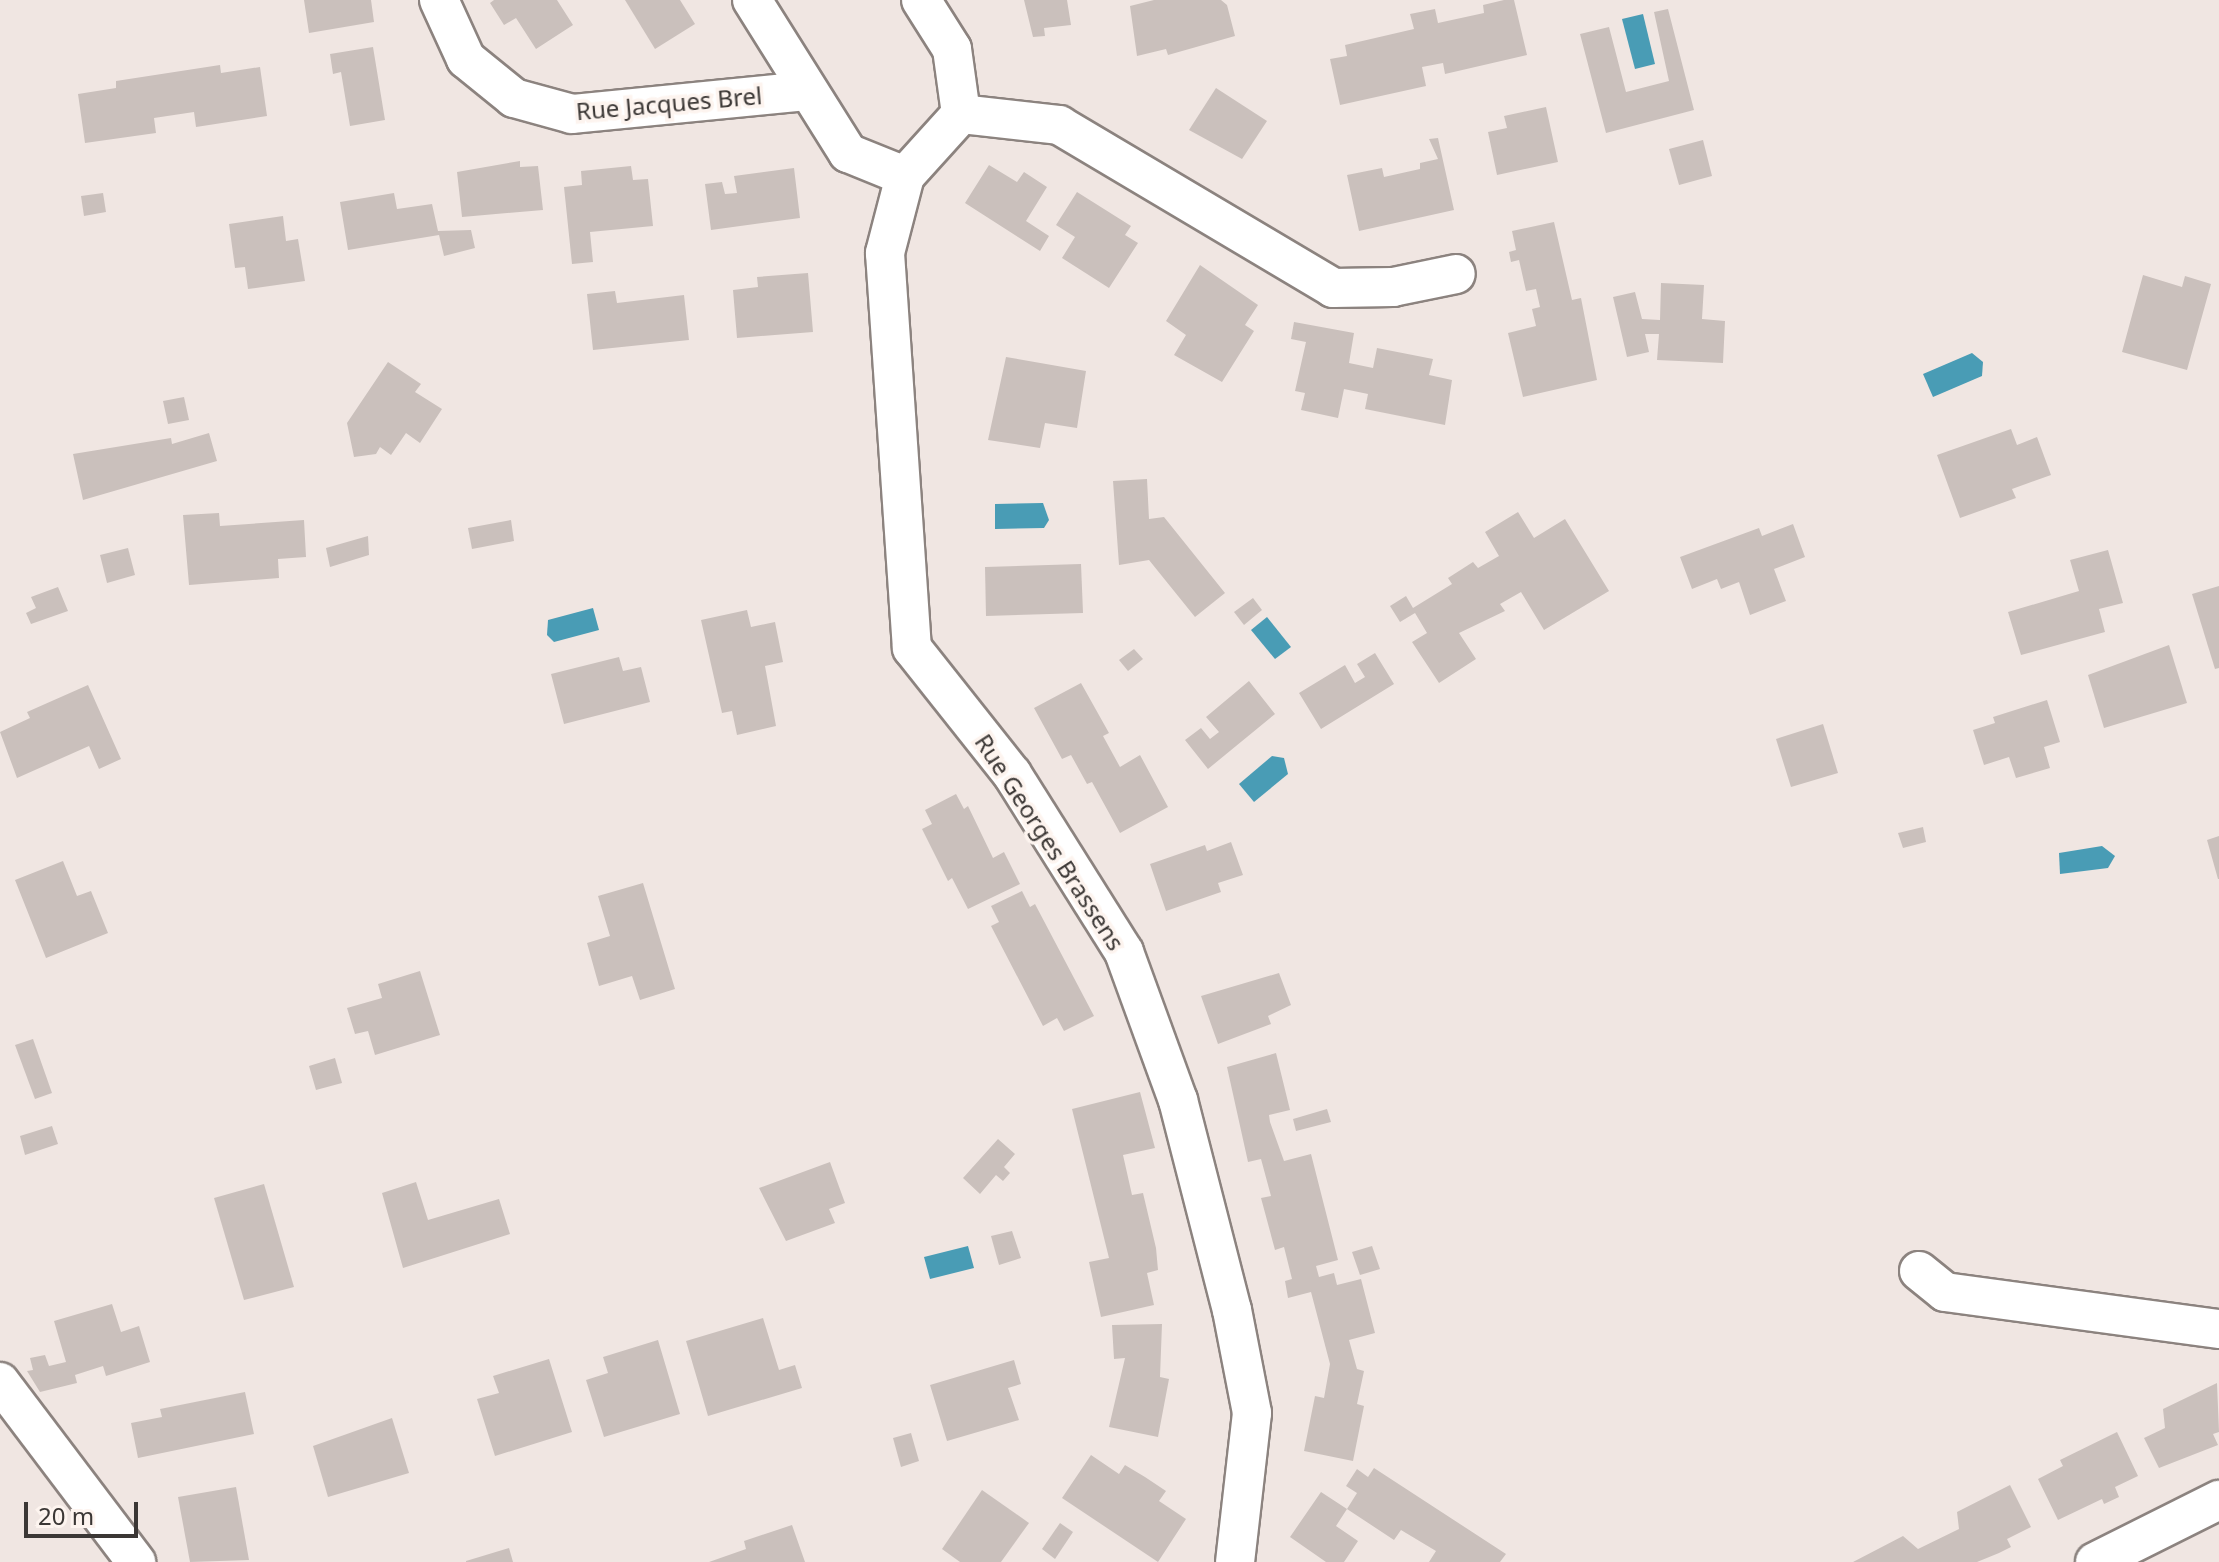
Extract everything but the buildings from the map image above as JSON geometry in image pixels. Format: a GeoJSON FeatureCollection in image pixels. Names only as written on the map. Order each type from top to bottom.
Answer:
{"type":"FeatureCollection","features":[{"type":"Feature","properties":{"kind":"street","name":"Rue Jacques Brel"},"geometry":{"type":"LineString","coordinates":[[439,0],[466,59],[514,98],[572,114],[808,91]]}},
{"type":"Feature","properties":{"kind":"street"},"geometry":{"type":"LineString","coordinates":[[752,0],[848,153],[905,176],[961,114],[952,49],[921,0]]}},
{"type":"Feature","properties":{"kind":"street"},"geometry":{"type":"LineString","coordinates":[[961,114],[1059,125],[1333,288],[1393,287],[1456,274]]}},
{"type":"Feature","properties":{"kind":"street","name":"Rue Georges Brassens"},"geometry":{"type":"LineString","coordinates":[[905,176],[885,253],[912,648],[1012,774],[1124,952],[1178,1100],[1232,1310],[1252,1413],[1235,1562]]}},
{"type":"Feature","properties":{"kind":"street"},"geometry":{"type":"LineString","coordinates":[[1919,1271],[1945,1292],[2137,1314],[2219,1329]]}},
{"type":"Feature","properties":{"kind":"street"},"geometry":{"type":"LineString","coordinates":[[0,1382],[136,1562]]}},
{"type":"Feature","properties":{"kind":"street"},"geometry":{"type":"LineString","coordinates":[[2095,1562],[2219,1500]]}},
{"type":"Feature","properties":{"kind":"water"},"geometry":{"type":"Polygon","coordinates":[[[1643,14],[1655,64],[1635,69],[1622,19],[1643,14]]]}},
{"type":"Feature","properties":{"kind":"water"},"geometry":{"type":"Polygon","coordinates":[[[1972,353],[1983,362],[1982,376],[1933,397],[1923,374],[1972,353]]]}},
{"type":"Feature","properties":{"kind":"water"},"geometry":{"type":"Polygon","coordinates":[[[1043,503],[1049,520],[1044,528],[995,529],[995,504],[1043,503]]]}},
{"type":"Feature","properties":{"kind":"water"},"geometry":{"type":"Polygon","coordinates":[[[593,608],[599,630],[554,642],[547,635],[548,620],[593,608]]]}},
{"type":"Feature","properties":{"kind":"water"},"geometry":{"type":"Polygon","coordinates":[[[1267,617],[1291,647],[1275,659],[1251,630],[1267,617]]]}},
{"type":"Feature","properties":{"kind":"water"},"geometry":{"type":"Polygon","coordinates":[[[1272,756],[1284,758],[1288,774],[1254,802],[1239,784],[1272,756]]]}},
{"type":"Feature","properties":{"kind":"water"},"geometry":{"type":"Polygon","coordinates":[[[2102,846],[2115,856],[2108,868],[2060,874],[2059,853],[2102,846]]]}},
{"type":"Feature","properties":{"kind":"water"},"geometry":{"type":"Polygon","coordinates":[[[968,1246],[974,1268],[930,1279],[924,1257],[968,1246]]]}}]}
